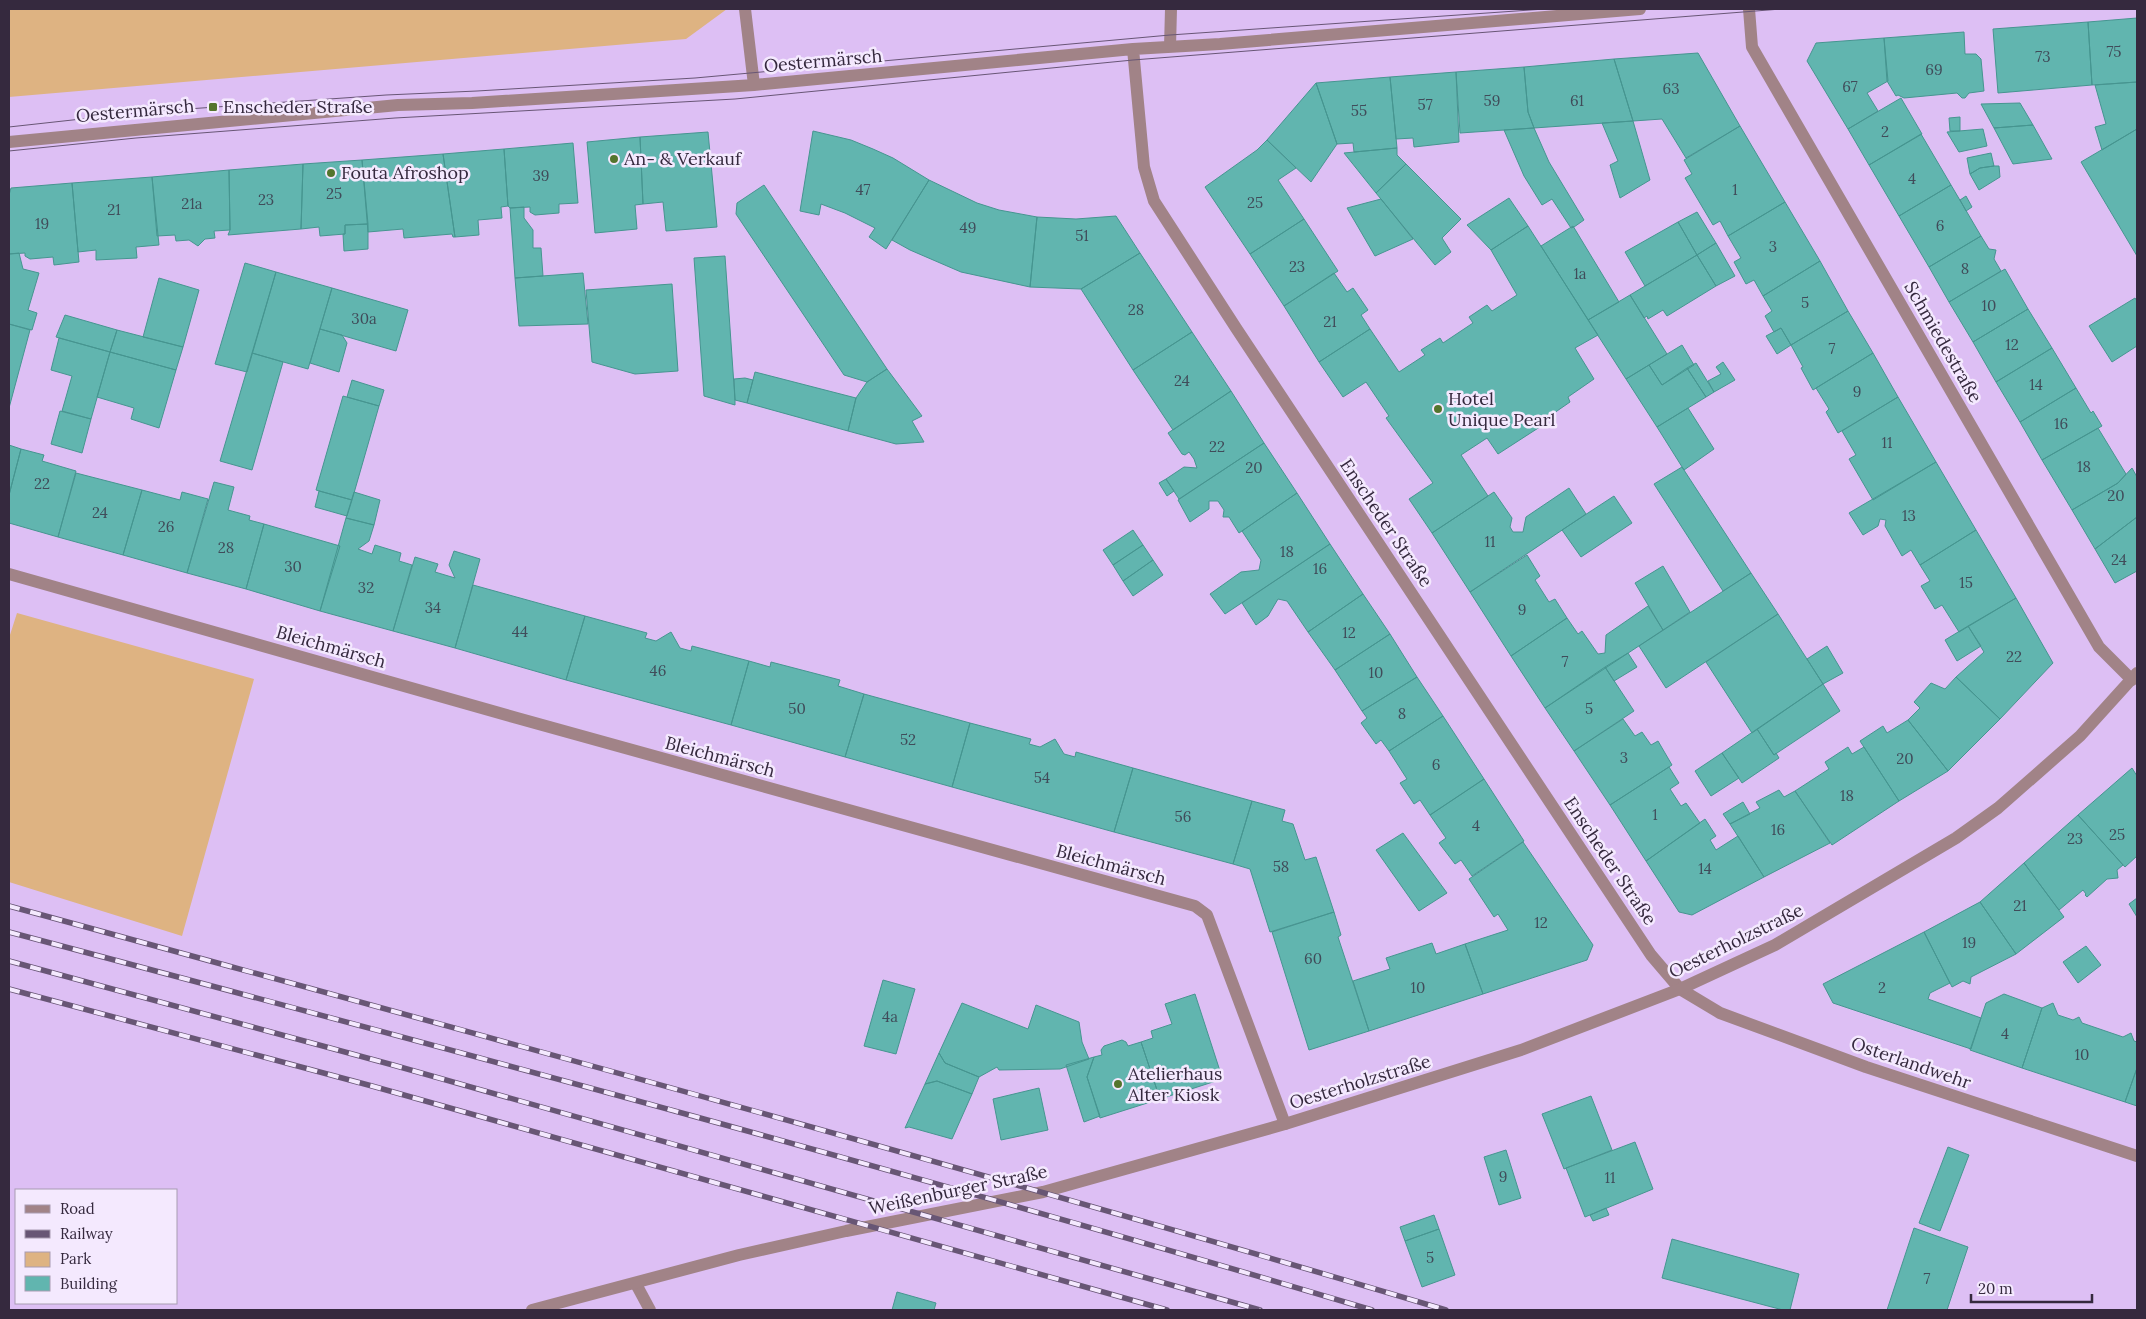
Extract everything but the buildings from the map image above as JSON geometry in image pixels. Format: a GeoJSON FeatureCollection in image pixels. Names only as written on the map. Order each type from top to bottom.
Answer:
{"type":"FeatureCollection","features":[{"type":"Feature","properties":{"kind":"street"},"geometry":{"type":"LineString","coordinates":[[745,9],[754,85]]}},
{"type":"Feature","properties":{"kind":"street"},"geometry":{"type":"LineString","coordinates":[[1170,46],[1171,9]]}},
{"type":"Feature","properties":{"kind":"street","name":"Oestermärsch"},"geometry":{"type":"LineString","coordinates":[[9,142],[398,105],[542,99],[754,85],[1132,49],[1640,9]]}},
{"type":"Feature","properties":{"kind":"street","name":"Schmiedestraße"},"geometry":{"type":"LineString","coordinates":[[1749,9],[1752,47],[2098,647],[2134,677]]}},
{"type":"Feature","properties":{"kind":"street","name":"Enscheder Straße"},"geometry":{"type":"LineString","coordinates":[[1132,49],[1144,167],[1154,201],[1247,345],[1652,955],[1680,988]]}},
{"type":"Feature","properties":{"kind":"street","name":"Bleichmärsch"},"geometry":{"type":"LineString","coordinates":[[9,574],[536,724],[1195,906],[1207,916],[1285,1124]]}},
{"type":"Feature","properties":{"kind":"street","name":"Oesterholzstraße"},"geometry":{"type":"LineString","coordinates":[[1285,1124],[1521,1050],[1680,988],[1775,945],[1956,838],[1998,808],[2080,736],[2134,677]]}},
{"type":"Feature","properties":{"kind":"street","name":"Osterlandwehr"},"geometry":{"type":"LineString","coordinates":[[1680,988],[1720,1013],[1738,1020],[1866,1067],[2137,1156]]}},
{"type":"Feature","properties":{"kind":"street","name":"Weißenburger Straße"},"geometry":{"type":"LineString","coordinates":[[532,1310],[739,1256],[846,1231],[1043,1192],[1285,1124]]}},
{"type":"Feature","properties":{"kind":"street"},"geometry":{"type":"LineString","coordinates":[[636,1284],[650,1310]]}},
{"type":"Feature","properties":{"kind":"green space"},"geometry":{"type":"Polygon","coordinates":[[[9,9],[727,9],[686,39],[9,97],[9,9]]]}},
{"type":"Feature","properties":{"kind":"green space"},"geometry":{"type":"Polygon","coordinates":[[[17,613],[254,679],[182,936],[9,882],[9,638],[17,613]]]}},
{"type":"Feature","properties":{"kind":"tram line"},"geometry":{"type":"LineString","coordinates":[[9,127],[145,112],[386,95],[695,78],[1170,35],[1545,9]]}},
{"type":"Feature","properties":{"kind":"tram line"},"geometry":{"type":"LineString","coordinates":[[9,151],[136,138],[395,118],[735,99],[1133,60],[1781,9]]}},
{"type":"Feature","properties":{"kind":"railway"},"geometry":{"type":"LineString","coordinates":[[9,906],[908,1154],[1446,1310]]}},
{"type":"Feature","properties":{"kind":"railway"},"geometry":{"type":"LineString","coordinates":[[9,932],[521,1069],[862,1163],[1372,1310]]}},
{"type":"Feature","properties":{"kind":"railway"},"geometry":{"type":"LineString","coordinates":[[9,961],[393,1065],[1260,1310]]}},
{"type":"Feature","properties":{"kind":"railway"},"geometry":{"type":"LineString","coordinates":[[9,989],[372,1086],[1167,1310]]}},
{"type":"Feature","properties":{"kind":"place","name":"Enscheder Straße"},"geometry":{"type":"Point","coordinates":[213,107]}},
{"type":"Feature","properties":{"kind":"place","name":"An- & Verkauf"},"geometry":{"type":"Point","coordinates":[614,159]}},
{"type":"Feature","properties":{"kind":"place","name":"Fouta Afroshop"},"geometry":{"type":"Point","coordinates":[331,173]}},
{"type":"Feature","properties":{"kind":"place","name":"Hotel Unique Pearl"},"geometry":{"type":"Point","coordinates":[1438,409]}},
{"type":"Feature","properties":{"kind":"place","name":"Atelierhaus Alter Kiosk"},"geometry":{"type":"Point","coordinates":[1118,1084]}}]}
